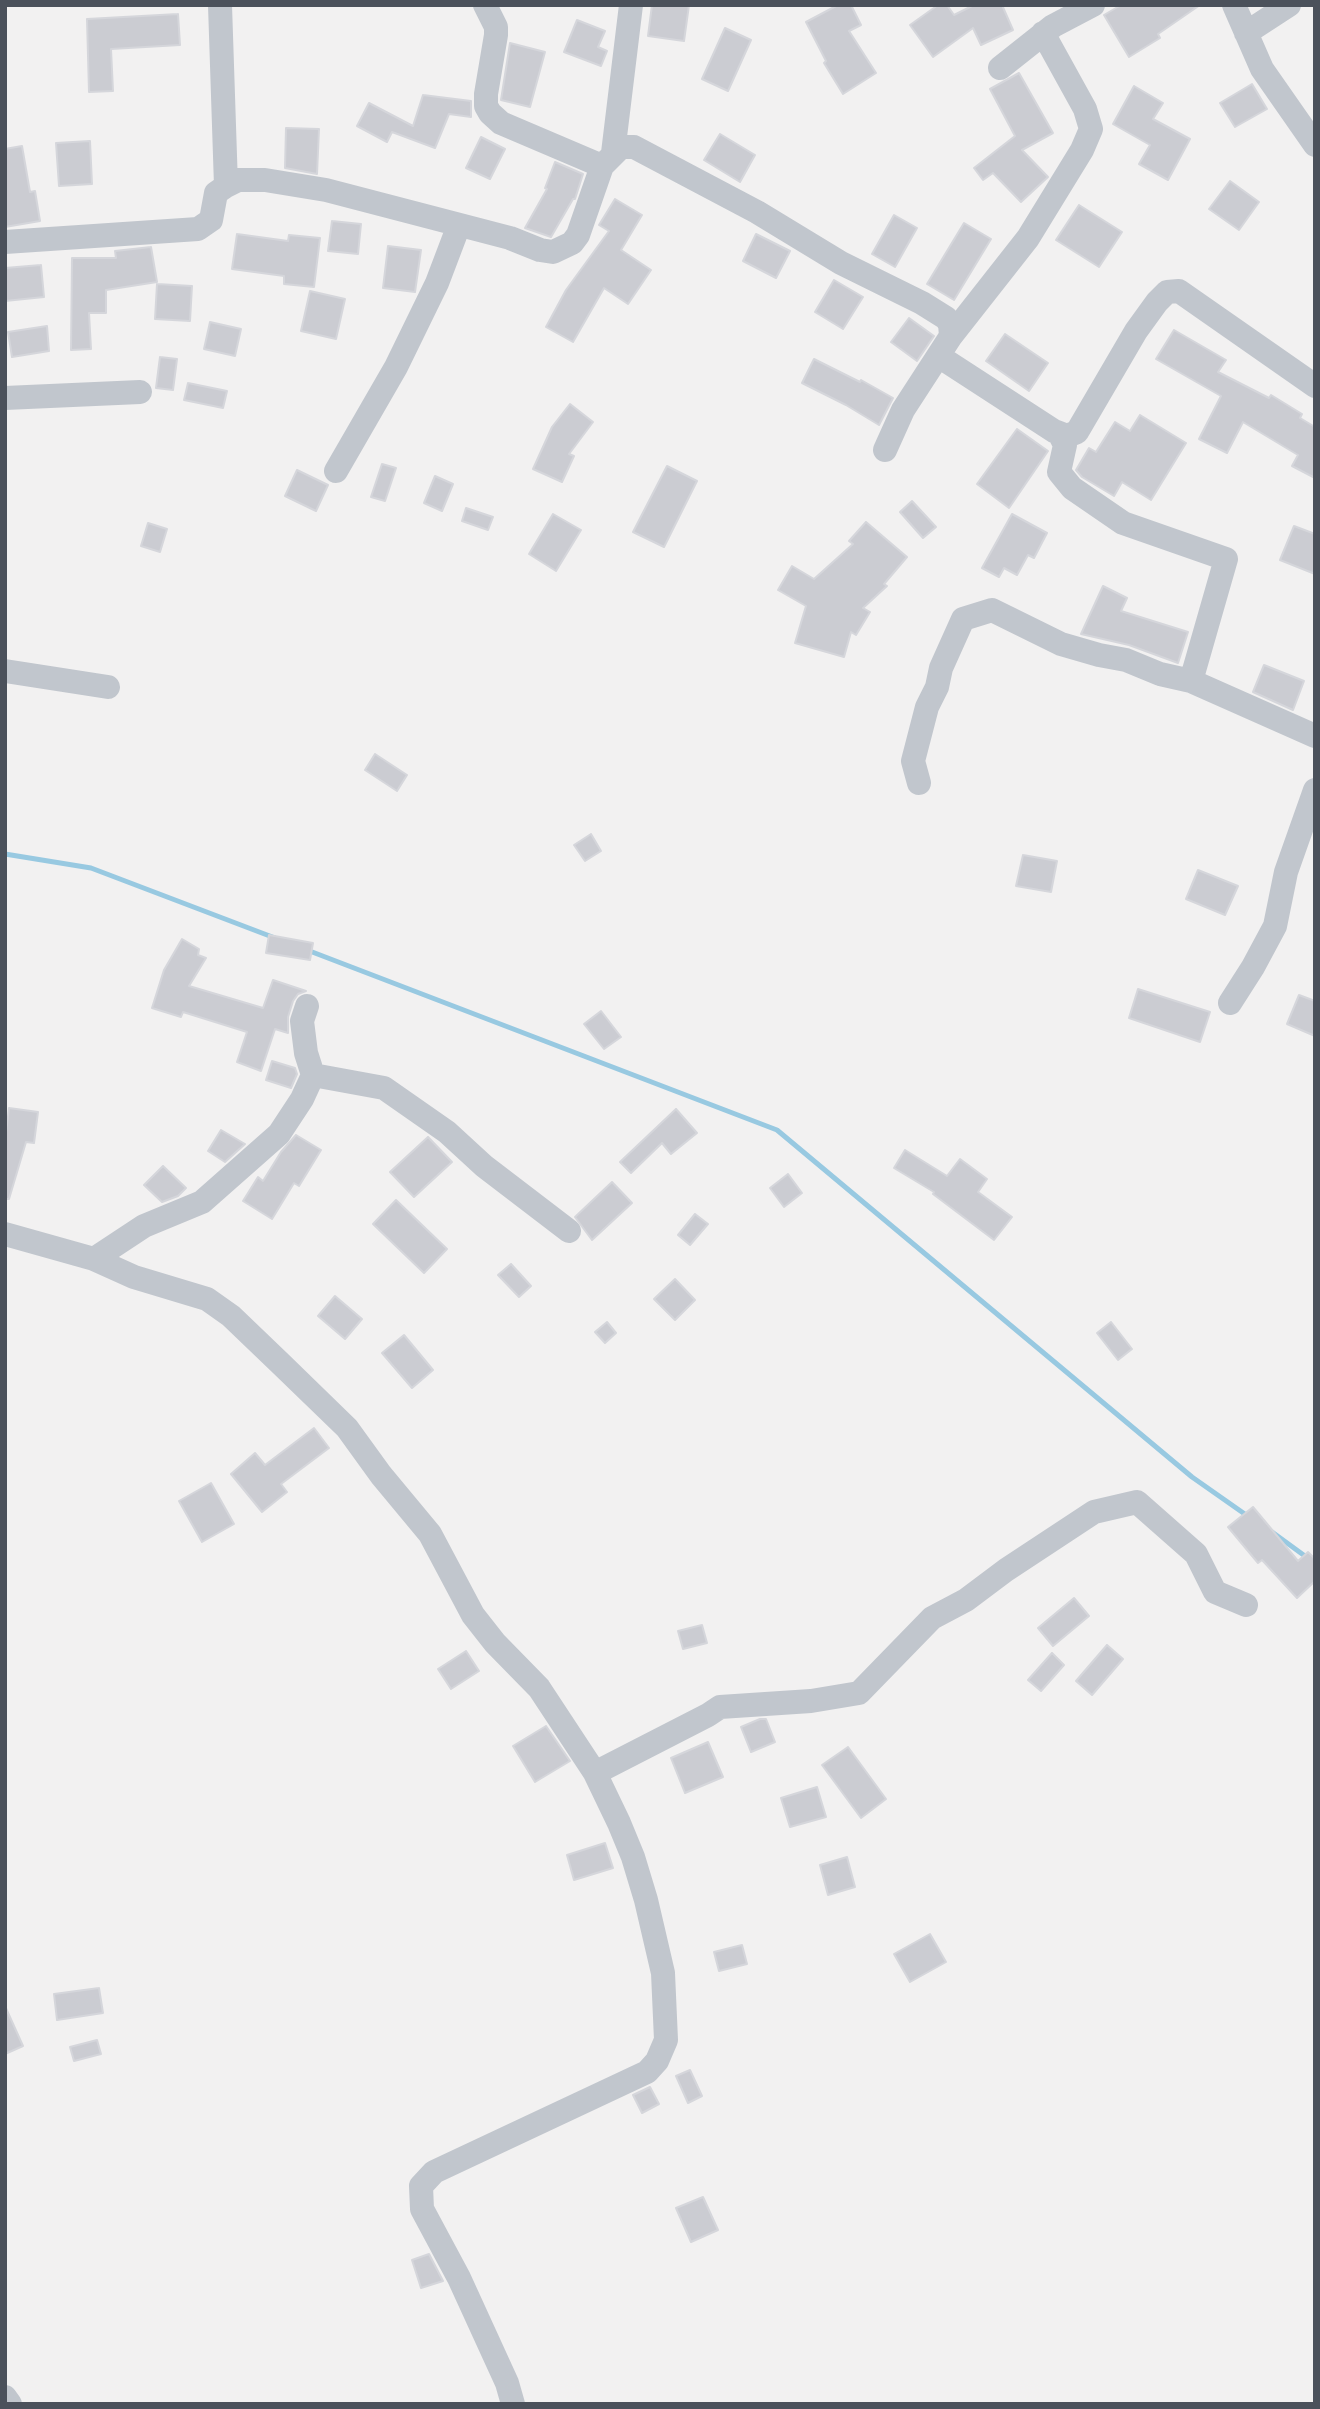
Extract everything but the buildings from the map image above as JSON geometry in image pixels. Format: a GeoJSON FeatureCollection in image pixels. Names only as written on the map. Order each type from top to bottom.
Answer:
{"type":"FeatureCollection","features":[{"type":"Feature","properties":{"kind":"street"},"geometry":{"type":"LineString","coordinates":[[5,242],[198,229],[211,220],[216,193],[230,176],[220,5]]}},
{"type":"Feature","properties":{"kind":"street"},"geometry":{"type":"LineString","coordinates":[[485,5],[496,27],[486,94],[486,106],[490,113],[501,123],[607,159]]}},
{"type":"Feature","properties":{"kind":"street"},"geometry":{"type":"LineString","coordinates":[[230,176],[326,190],[510,238],[540,250],[553,252],[563,249],[578,235],[607,159],[631,5]]}},
{"type":"Feature","properties":{"kind":"street"},"geometry":{"type":"LineString","coordinates":[[1000,68],[1043,33],[1093,5]]}},
{"type":"Feature","properties":{"kind":"street"},"geometry":{"type":"LineString","coordinates":[[1234,5],[1262,69],[1315,145]]}},
{"type":"Feature","properties":{"kind":"street"},"geometry":{"type":"LineString","coordinates":[[1246,33],[1289,5]]}},
{"type":"Feature","properties":{"kind":"street"},"geometry":{"type":"LineString","coordinates":[[885,450],[903,410],[945,346],[1028,237],[1082,150],[1091,129],[1085,109],[1043,33]]}},
{"type":"Feature","properties":{"kind":"street"},"geometry":{"type":"LineString","coordinates":[[607,159],[628,146],[642,149],[757,212],[841,263],[935,310],[950,324],[945,346]]}},
{"type":"Feature","properties":{"kind":"street"},"geometry":{"type":"LineString","coordinates":[[337,471],[396,367],[437,283],[458,225]]}},
{"type":"Feature","properties":{"kind":"street"},"geometry":{"type":"LineString","coordinates":[[945,346],[1059,433],[1067,436],[1077,432],[1136,331],[1157,302],[1167,292],[1179,291],[1315,386]]}},
{"type":"Feature","properties":{"kind":"street"},"geometry":{"type":"LineString","coordinates":[[5,398],[140,392]]}},
{"type":"Feature","properties":{"kind":"street"},"geometry":{"type":"LineString","coordinates":[[1059,433],[1065,445],[1059,472],[1072,488],[1123,523],[1226,559],[1191,681]]}},
{"type":"Feature","properties":{"kind":"street"},"geometry":{"type":"LineString","coordinates":[[919,783],[913,761],[927,707],[937,687],[941,668],[963,619],[992,610],[1061,644],[1126,660],[1160,674],[1191,681],[1315,736]]}},
{"type":"Feature","properties":{"kind":"street"},"geometry":{"type":"LineString","coordinates":[[5,671],[108,687]]}},
{"type":"Feature","properties":{"kind":"street"},"geometry":{"type":"LineString","coordinates":[[1230,1003],[1275,926],[1286,872],[1315,790]]}},
{"type":"Feature","properties":{"kind":"street"},"geometry":{"type":"LineString","coordinates":[[94,1259],[144,1226],[202,1202],[279,1134],[302,1099],[313,1074],[306,1053],[302,1021],[307,1006]]}},
{"type":"Feature","properties":{"kind":"street"},"geometry":{"type":"LineString","coordinates":[[313,1074],[384,1088],[447,1132],[484,1166],[569,1231]]}},
{"type":"Feature","properties":{"kind":"street"},"geometry":{"type":"LineString","coordinates":[[5,1234],[94,1259],[134,1277],[207,1299],[231,1316],[347,1428],[381,1475],[430,1534],[473,1615],[495,1643],[539,1688],[595,1773],[633,1857],[660,1960],[666,2010],[666,2040],[657,2061],[647,2072],[434,2172],[421,2186],[422,2209],[459,2278],[507,2383],[513,2404]]}},
{"type":"Feature","properties":{"kind":"street"},"geometry":{"type":"LineString","coordinates":[[595,1773],[720,1707],[811,1701],[859,1693],[932,1618],[965,1600],[1094,1512],[1137,1502],[1196,1554],[1214,1592],[1245,1605]]}},
{"type":"Feature","properties":{"kind":"street"},"geometry":{"type":"LineString","coordinates":[[5,2397],[10,2404]]}},
{"type":"Feature","properties":{"kind":"waterway"},"geometry":{"type":"LineString","coordinates":[[5,854],[91,868],[275,938]]}},
{"type":"Feature","properties":{"kind":"waterway"},"geometry":{"type":"LineString","coordinates":[[307,950],[777,1130],[1192,1477],[1249,1517]]}},
{"type":"Feature","properties":{"kind":"waterway"},"geometry":{"type":"LineString","coordinates":[[1272,1532],[1309,1559]]}}]}
